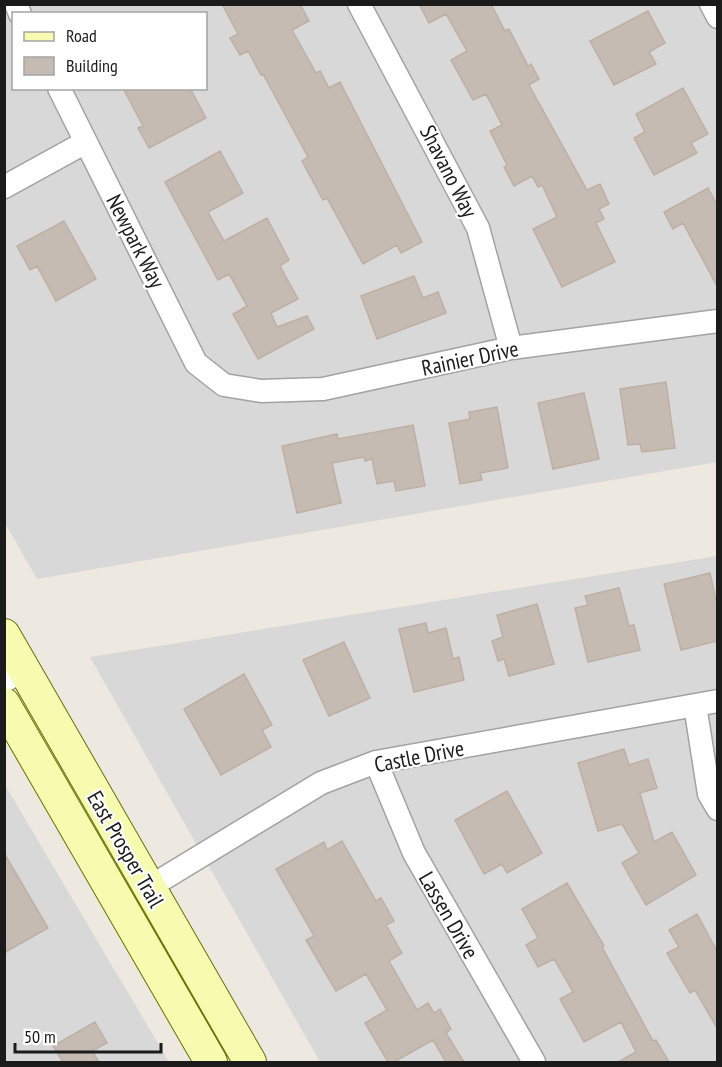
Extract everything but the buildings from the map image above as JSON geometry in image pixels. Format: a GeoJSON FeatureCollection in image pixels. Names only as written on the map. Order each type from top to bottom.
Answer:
{"type":"FeatureCollection","features":[{"type":"Feature","properties":{"kind":"main road","name":"East Prosper Trail"},"geometry":{"type":"LineString","coordinates":[[4,635],[14,675],[45,705],[148,888],[250,1062]]}},
{"type":"Feature","properties":{"kind":"main road","name":"East Prosper Trail"},"geometry":{"type":"LineString","coordinates":[[8,718],[211,1062]]}},
{"type":"Feature","properties":{"kind":"street","name":"Shavano Way"},"geometry":{"type":"LineString","coordinates":[[359,4],[478,228],[511,348]]}},
{"type":"Feature","properties":{"kind":"street"},"geometry":{"type":"LineString","coordinates":[[711,4],[717,17]]}},
{"type":"Feature","properties":{"kind":"street","name":"Newpark Way"},"geometry":{"type":"LineString","coordinates":[[59,90],[196,363],[224,385]]}},
{"type":"Feature","properties":{"kind":"street"},"geometry":{"type":"LineString","coordinates":[[4,187],[86,142]]}},
{"type":"Feature","properties":{"kind":"street","name":"Rainier Drive"},"geometry":{"type":"LineString","coordinates":[[224,385],[261,391],[323,389],[511,348],[717,321]]}},
{"type":"Feature","properties":{"kind":"street","name":"Castle Drive"},"geometry":{"type":"LineString","coordinates":[[148,888],[321,783],[376,762],[717,701]]}},
{"type":"Feature","properties":{"kind":"street"},"geometry":{"type":"LineString","coordinates":[[8,718],[45,705]]}},
{"type":"Feature","properties":{"kind":"street"},"geometry":{"type":"LineString","coordinates":[[695,705],[709,794],[717,809]]}},
{"type":"Feature","properties":{"kind":"street","name":"Lassen Drive"},"geometry":{"type":"LineString","coordinates":[[376,762],[414,853],[534,1062]]}},
{"type":"Feature","properties":{"kind":"shaded area"},"geometry":{"type":"Polygon","coordinates":[[[4,5],[717,5],[717,462],[37,579],[5,523],[4,5]]]}},
{"type":"Feature","properties":{"kind":"shaded area"},"geometry":{"type":"Polygon","coordinates":[[[717,556],[717,1062],[320,1062],[90,657],[717,556]]]}},
{"type":"Feature","properties":{"kind":"shaded area"},"geometry":{"type":"Polygon","coordinates":[[[5,785],[169,1062],[5,1062],[5,785]]]}}]}
